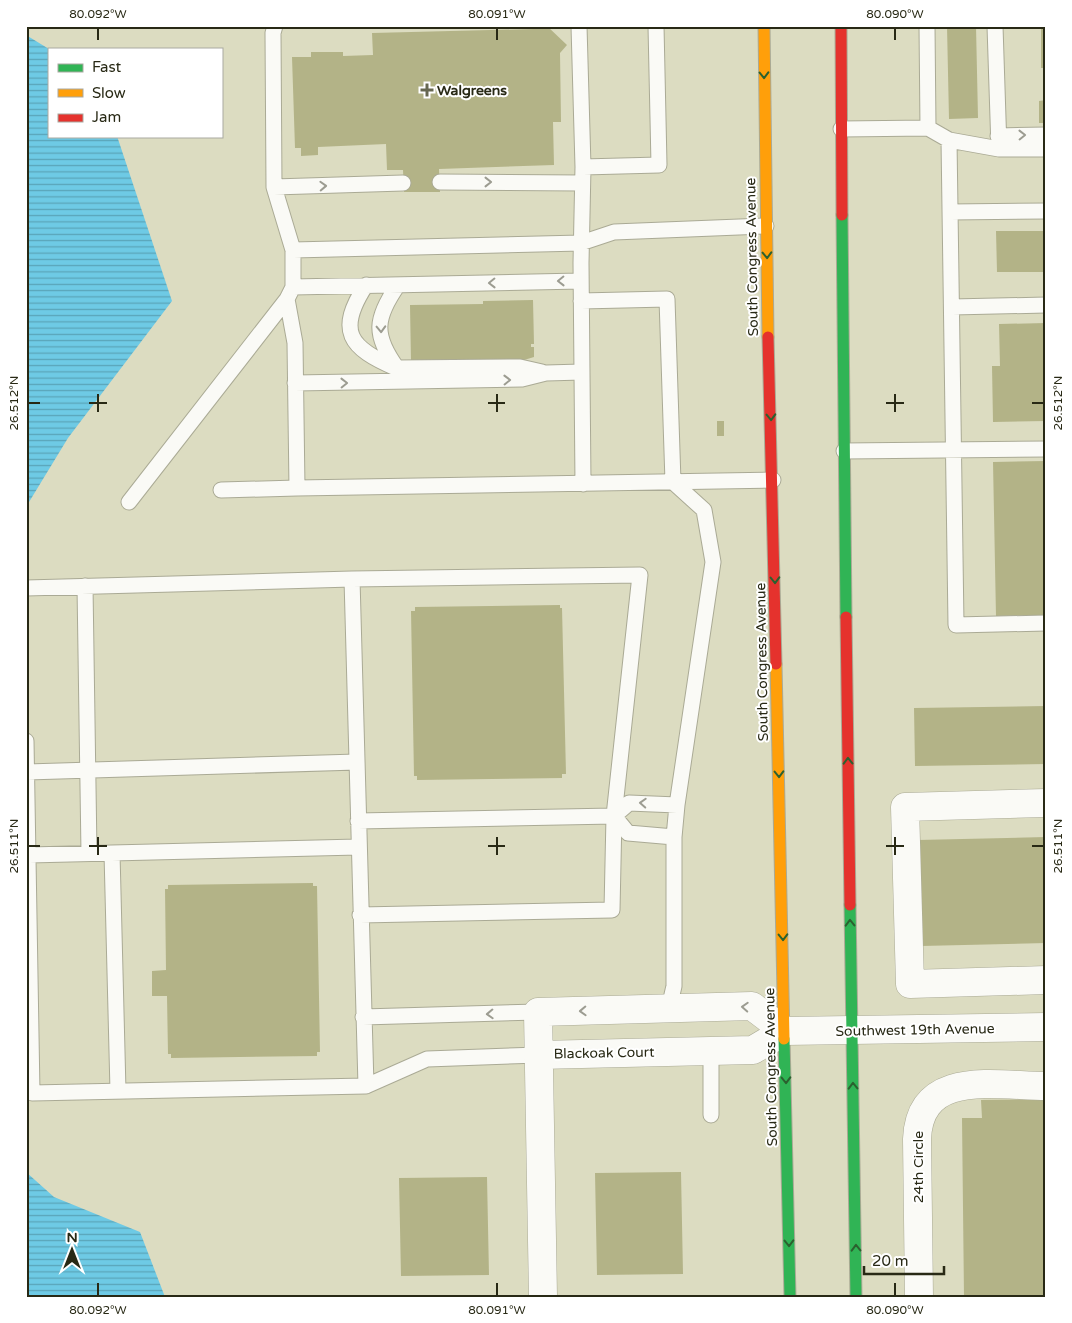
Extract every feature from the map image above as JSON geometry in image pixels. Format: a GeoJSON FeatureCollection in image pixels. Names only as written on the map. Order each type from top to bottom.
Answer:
{"type":"FeatureCollection","features":[{"type":"Feature","properties":{"kind":"main road","name":"South Congress Avenue"},"geometry":{"type":"LineString","coordinates":[[764,26],[766,226],[790,1297]]}},
{"type":"Feature","properties":{"kind":"main road"},"geometry":{"type":"LineString","coordinates":[[841,26],[844,451],[856,1297]]}},
{"type":"Feature","properties":{"kind":"street"},"geometry":{"type":"LineString","coordinates":[[1046,803],[905,807],[910,984],[1046,980]]}},
{"type":"Feature","properties":{"kind":"street"},"geometry":{"type":"LineString","coordinates":[[539,1055],[538,1012],[752,1006],[785,1031]]}},
{"type":"Feature","properties":{"kind":"street"},"geometry":{"type":"LineString","coordinates":[[669,1008],[669,1052]]}},
{"type":"Feature","properties":{"kind":"street","name":"Southwest 19th Avenue"},"geometry":{"type":"LineString","coordinates":[[785,1031],[1046,1027]]}},
{"type":"Feature","properties":{"kind":"street","name":"Blackoak Court"},"geometry":{"type":"LineString","coordinates":[[543,1297],[539,1055],[753,1050],[785,1031]]}},
{"type":"Feature","properties":{"kind":"street","name":"24th Circle"},"geometry":{"type":"LineString","coordinates":[[919,1297],[917,1139],[918,1123],[925,1106],[944,1089],[966,1085],[1046,1086]]}},
{"type":"Feature","properties":{"kind":"lane"},"geometry":{"type":"LineString","coordinates":[[275,26],[273,32],[274,187],[293,250],[290,293],[295,344],[297,488]]}},
{"type":"Feature","properties":{"kind":"lane"},"geometry":{"type":"LineString","coordinates":[[579,26],[583,167],[581,183],[583,484]]}},
{"type":"Feature","properties":{"kind":"lane"},"geometry":{"type":"LineString","coordinates":[[583,167],[659,164],[656,26]]}},
{"type":"Feature","properties":{"kind":"lane"},"geometry":{"type":"LineString","coordinates":[[927,26],[928,128]]}},
{"type":"Feature","properties":{"kind":"lane"},"geometry":{"type":"LineString","coordinates":[[995,26],[999,142]]}},
{"type":"Feature","properties":{"kind":"lane"},"geometry":{"type":"LineString","coordinates":[[841,129],[928,128],[949,140],[999,142],[1046,148]]}},
{"type":"Feature","properties":{"kind":"lane"},"geometry":{"type":"LineString","coordinates":[[999,142],[1046,135]]}},
{"type":"Feature","properties":{"kind":"lane"},"geometry":{"type":"LineString","coordinates":[[949,140],[956,625],[1046,623]]}},
{"type":"Feature","properties":{"kind":"lane"},"geometry":{"type":"LineString","coordinates":[[440,182],[581,183]]}},
{"type":"Feature","properties":{"kind":"lane"},"geometry":{"type":"LineString","coordinates":[[274,187],[403,183]]}},
{"type":"Feature","properties":{"kind":"lane"},"geometry":{"type":"LineString","coordinates":[[950,212],[1046,211]]}},
{"type":"Feature","properties":{"kind":"lane"},"geometry":{"type":"LineString","coordinates":[[293,250],[581,242],[614,232],[766,226]]}},
{"type":"Feature","properties":{"kind":"lane"},"geometry":{"type":"LineString","coordinates":[[129,502],[290,293],[366,286],[581,281]]}},
{"type":"Feature","properties":{"kind":"lane"},"geometry":{"type":"LineString","coordinates":[[397,368],[384,349],[380,327],[383,307],[398,285]]}},
{"type":"Feature","properties":{"kind":"lane"},"geometry":{"type":"LineString","coordinates":[[366,286],[353,306],[350,325],[356,344],[371,357],[397,368],[520,367],[546,373]]}},
{"type":"Feature","properties":{"kind":"lane"},"geometry":{"type":"LineString","coordinates":[[581,301],[667,299],[673,482],[704,510],[713,562],[677,805],[674,837],[674,986],[669,1008]]}},
{"type":"Feature","properties":{"kind":"lane"},"geometry":{"type":"LineString","coordinates":[[952,307],[1046,305]]}},
{"type":"Feature","properties":{"kind":"lane"},"geometry":{"type":"LineString","coordinates":[[295,383],[522,379],[546,373],[582,372]]}},
{"type":"Feature","properties":{"kind":"lane"},"geometry":{"type":"LineString","coordinates":[[844,451],[1046,449]]}},
{"type":"Feature","properties":{"kind":"lane"},"geometry":{"type":"LineString","coordinates":[[221,490],[773,480]]}},
{"type":"Feature","properties":{"kind":"lane"},"geometry":{"type":"LineString","coordinates":[[26,588],[352,579],[640,575],[614,816],[612,910],[360,915]]}},
{"type":"Feature","properties":{"kind":"lane"},"geometry":{"type":"LineString","coordinates":[[352,579],[366,1086]]}},
{"type":"Feature","properties":{"kind":"lane"},"geometry":{"type":"LineString","coordinates":[[85,586],[89,853]]}},
{"type":"Feature","properties":{"kind":"lane"},"geometry":{"type":"LineString","coordinates":[[26,741],[32,1093],[366,1086],[427,1059],[539,1055]]}},
{"type":"Feature","properties":{"kind":"lane"},"geometry":{"type":"LineString","coordinates":[[27,772],[357,762]]}},
{"type":"Feature","properties":{"kind":"lane"},"geometry":{"type":"LineString","coordinates":[[358,820],[614,816],[629,803],[677,805]]}},
{"type":"Feature","properties":{"kind":"lane"},"geometry":{"type":"LineString","coordinates":[[614,816],[628,833],[674,837]]}},
{"type":"Feature","properties":{"kind":"lane"},"geometry":{"type":"LineString","coordinates":[[29,855],[358,847]]}},
{"type":"Feature","properties":{"kind":"lane"},"geometry":{"type":"LineString","coordinates":[[112,853],[118,1091]]}},
{"type":"Feature","properties":{"kind":"lane"},"geometry":{"type":"LineString","coordinates":[[363,1017],[538,1012]]}},
{"type":"Feature","properties":{"kind":"lane"},"geometry":{"type":"LineString","coordinates":[[711,1051],[711,1115]]}},
{"type":"Feature","properties":{"kind":"water"},"geometry":{"type":"Polygon","coordinates":[[[26,35],[48,48],[48,138],[118,138],[172,301],[68,438],[26,507],[26,35]]]}},
{"type":"Feature","properties":{"kind":"water"},"geometry":{"type":"Polygon","coordinates":[[[26,1172],[54,1197],[140,1232],[165,1297],[26,1297],[26,1172]]]}},
{"type":"Feature","properties":{"kind":"building","name":"Walgreens"},"geometry":{"type":"Polygon","coordinates":[[[537,26],[547,26],[567,45],[560,53],[561,122],[553,122],[554,165],[439,169],[440,192],[404,192],[403,170],[387,170],[386,144],[318,147],[318,155],[301,156],[301,148],[295,148],[292,57],[311,57],[311,52],[343,52],[343,56],[373,55],[372,33],[534,29],[537,26]]]}},
{"type":"Feature","properties":{"kind":"building"},"geometry":{"type":"Polygon","coordinates":[[[947,26],[976,26],[978,118],[949,119],[947,26]]]}},
{"type":"Feature","properties":{"kind":"building"},"geometry":{"type":"Polygon","coordinates":[[[1041,26],[1046,26],[1046,68],[1041,68],[1041,26]]]}},
{"type":"Feature","properties":{"kind":"building"},"geometry":{"type":"Polygon","coordinates":[[[1046,100],[1046,123],[1039,123],[1039,101],[1046,100]]]}},
{"type":"Feature","properties":{"kind":"building"},"geometry":{"type":"Polygon","coordinates":[[[996,231],[1046,231],[1046,272],[997,272],[996,231]]]}},
{"type":"Feature","properties":{"kind":"building"},"geometry":{"type":"Polygon","coordinates":[[[533,300],[534,344],[531,344],[531,347],[534,347],[534,357],[524,360],[524,365],[411,362],[410,305],[483,304],[483,301],[533,300]]]}},
{"type":"Feature","properties":{"kind":"building"},"geometry":{"type":"Polygon","coordinates":[[[1046,323],[1046,421],[993,422],[992,366],[1000,366],[999,324],[1046,323]]]}},
{"type":"Feature","properties":{"kind":"building"},"geometry":{"type":"Polygon","coordinates":[[[717,421],[724,421],[724,436],[717,436],[717,421]]]}},
{"type":"Feature","properties":{"kind":"building"},"geometry":{"type":"Polygon","coordinates":[[[1046,461],[1046,615],[996,616],[993,462],[1046,461]]]}},
{"type":"Feature","properties":{"kind":"building"},"geometry":{"type":"Polygon","coordinates":[[[560,605],[560,608],[562,608],[566,774],[562,774],[562,778],[417,780],[417,776],[414,776],[411,611],[415,611],[415,607],[560,605]]]}},
{"type":"Feature","properties":{"kind":"building"},"geometry":{"type":"Polygon","coordinates":[[[1046,706],[1046,764],[915,766],[914,708],[1046,706]]]}},
{"type":"Feature","properties":{"kind":"building"},"geometry":{"type":"Polygon","coordinates":[[[1046,837],[1046,943],[921,946],[918,840],[1046,837]]]}},
{"type":"Feature","properties":{"kind":"building"},"geometry":{"type":"Polygon","coordinates":[[[313,883],[313,886],[317,886],[320,1052],[317,1052],[317,1056],[171,1058],[171,1054],[168,1054],[167,996],[152,996],[152,971],[166,970],[165,889],[168,889],[168,885],[313,883]]]}},
{"type":"Feature","properties":{"kind":"building"},"geometry":{"type":"Polygon","coordinates":[[[1046,1099],[1046,1297],[964,1297],[962,1118],[982,1118],[981,1100],[1046,1099]]]}},
{"type":"Feature","properties":{"kind":"building"},"geometry":{"type":"Polygon","coordinates":[[[681,1172],[683,1274],[597,1275],[595,1173],[681,1172]]]}},
{"type":"Feature","properties":{"kind":"building"},"geometry":{"type":"Polygon","coordinates":[[[487,1177],[489,1275],[401,1276],[399,1178],[487,1177]]]}},
{"type":"Feature","properties":{"kind":"traffic: fast"},"geometry":{"type":"LineString","coordinates":[[842,215],[846,617]]}},
{"type":"Feature","properties":{"kind":"traffic: fast"},"geometry":{"type":"LineString","coordinates":[[850,905],[856,1297]]}},
{"type":"Feature","properties":{"kind":"traffic: fast"},"geometry":{"type":"LineString","coordinates":[[784,1039],[790,1297]]}},
{"type":"Feature","properties":{"kind":"traffic: slow"},"geometry":{"type":"LineString","coordinates":[[764,26],[768,337]]}},
{"type":"Feature","properties":{"kind":"traffic: slow"},"geometry":{"type":"LineString","coordinates":[[776,664],[784,1039]]}},
{"type":"Feature","properties":{"kind":"traffic: jam"},"geometry":{"type":"LineString","coordinates":[[841,26],[842,215]]}},
{"type":"Feature","properties":{"kind":"traffic: jam"},"geometry":{"type":"LineString","coordinates":[[768,337],[776,664]]}},
{"type":"Feature","properties":{"kind":"traffic: jam"},"geometry":{"type":"LineString","coordinates":[[846,617],[850,905]]}},
{"type":"Feature","properties":{"kind":"place","name":"Walgreens"},"geometry":{"type":"Point","coordinates":[427,90]}}]}
